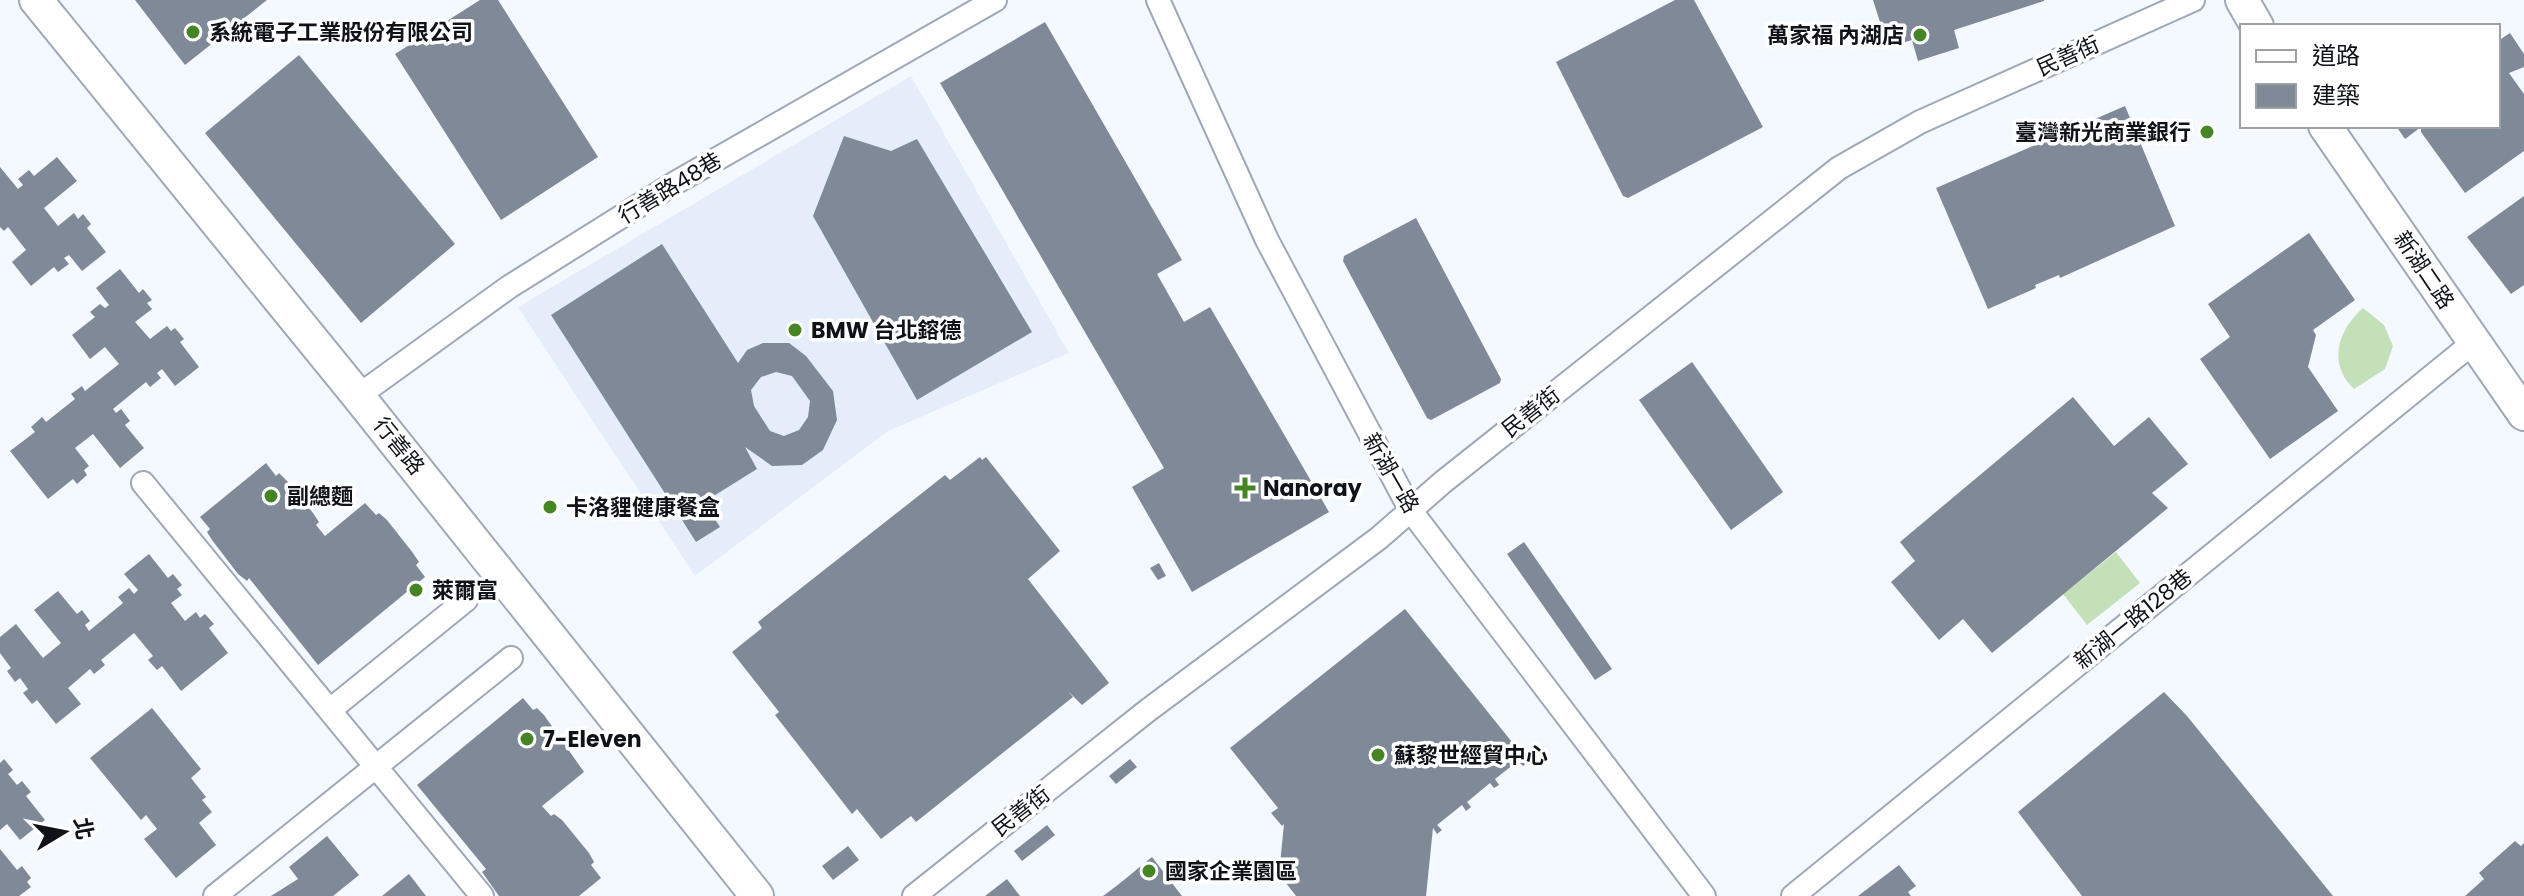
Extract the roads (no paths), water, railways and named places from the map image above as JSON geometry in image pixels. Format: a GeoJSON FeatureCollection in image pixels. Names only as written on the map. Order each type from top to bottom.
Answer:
{"type":"FeatureCollection","features":[{"type":"Feature","properties":{"kind":"street","name":"行善路"},"geometry":{"type":"LineString","coordinates":[[36,0],[358,396],[757,896]]}},
{"type":"Feature","properties":{"kind":"street","name":"行善路48巷"},"geometry":{"type":"LineString","coordinates":[[358,396],[509,287],[675,183],[995,0]]}},
{"type":"Feature","properties":{"kind":"street","name":"新湖一路"},"geometry":{"type":"LineString","coordinates":[[1158,0],[1267,240],[1411,511],[1704,896]]}},
{"type":"Feature","properties":{"kind":"street","name":"民善街"},"geometry":{"type":"LineString","coordinates":[[914,896],[1147,711],[1411,511],[1839,168],[1920,122],[2193,0]]}},
{"type":"Feature","properties":{"kind":"street"},"geometry":{"type":"LineString","coordinates":[[2242,0],[2256,24]]}},
{"type":"Feature","properties":{"kind":"street","name":"新湖二路"},"geometry":{"type":"LineString","coordinates":[[2326,128],[2524,414]]}},
{"type":"Feature","properties":{"kind":"street","name":"新湖一路128巷"},"geometry":{"type":"LineString","coordinates":[[1793,896],[2474,342]]}},
{"type":"Feature","properties":{"kind":"street"},"geometry":{"type":"LineString","coordinates":[[143,483],[482,896]]}},
{"type":"Feature","properties":{"kind":"street"},"geometry":{"type":"LineString","coordinates":[[330,710],[466,600]]}},
{"type":"Feature","properties":{"kind":"street"},"geometry":{"type":"LineString","coordinates":[[215,896],[511,658]]}},
{"type":"Feature","properties":{"kind":"place","name":"系統電子工業股份有限公司"},"geometry":{"type":"Point","coordinates":[193,32]}},
{"type":"Feature","properties":{"kind":"place","name":"萬家福 內湖店"},"geometry":{"type":"Point","coordinates":[1920,35]}},
{"type":"Feature","properties":{"kind":"place","name":"臺灣新光商業銀行"},"geometry":{"type":"Point","coordinates":[2207,132]}},
{"type":"Feature","properties":{"kind":"place","name":"BMW 台北鎔德"},"geometry":{"type":"Point","coordinates":[795,330]}},
{"type":"Feature","properties":{"kind":"place","name":"Nanoray"},"geometry":{"type":"Point","coordinates":[1245,488]}},
{"type":"Feature","properties":{"kind":"place","name":"副總麵"},"geometry":{"type":"Point","coordinates":[271,496]}},
{"type":"Feature","properties":{"kind":"place","name":"卡洛貍健康餐盒"},"geometry":{"type":"Point","coordinates":[550,507]}},
{"type":"Feature","properties":{"kind":"place","name":"萊爾富"},"geometry":{"type":"Point","coordinates":[416,590]}},
{"type":"Feature","properties":{"kind":"place","name":"7-Eleven"},"geometry":{"type":"Point","coordinates":[527,739]}},
{"type":"Feature","properties":{"kind":"place","name":"蘇黎世經貿中心"},"geometry":{"type":"Point","coordinates":[1378,755]}},
{"type":"Feature","properties":{"kind":"place","name":"國家企業園區"},"geometry":{"type":"Point","coordinates":[1149,871]}}]}
